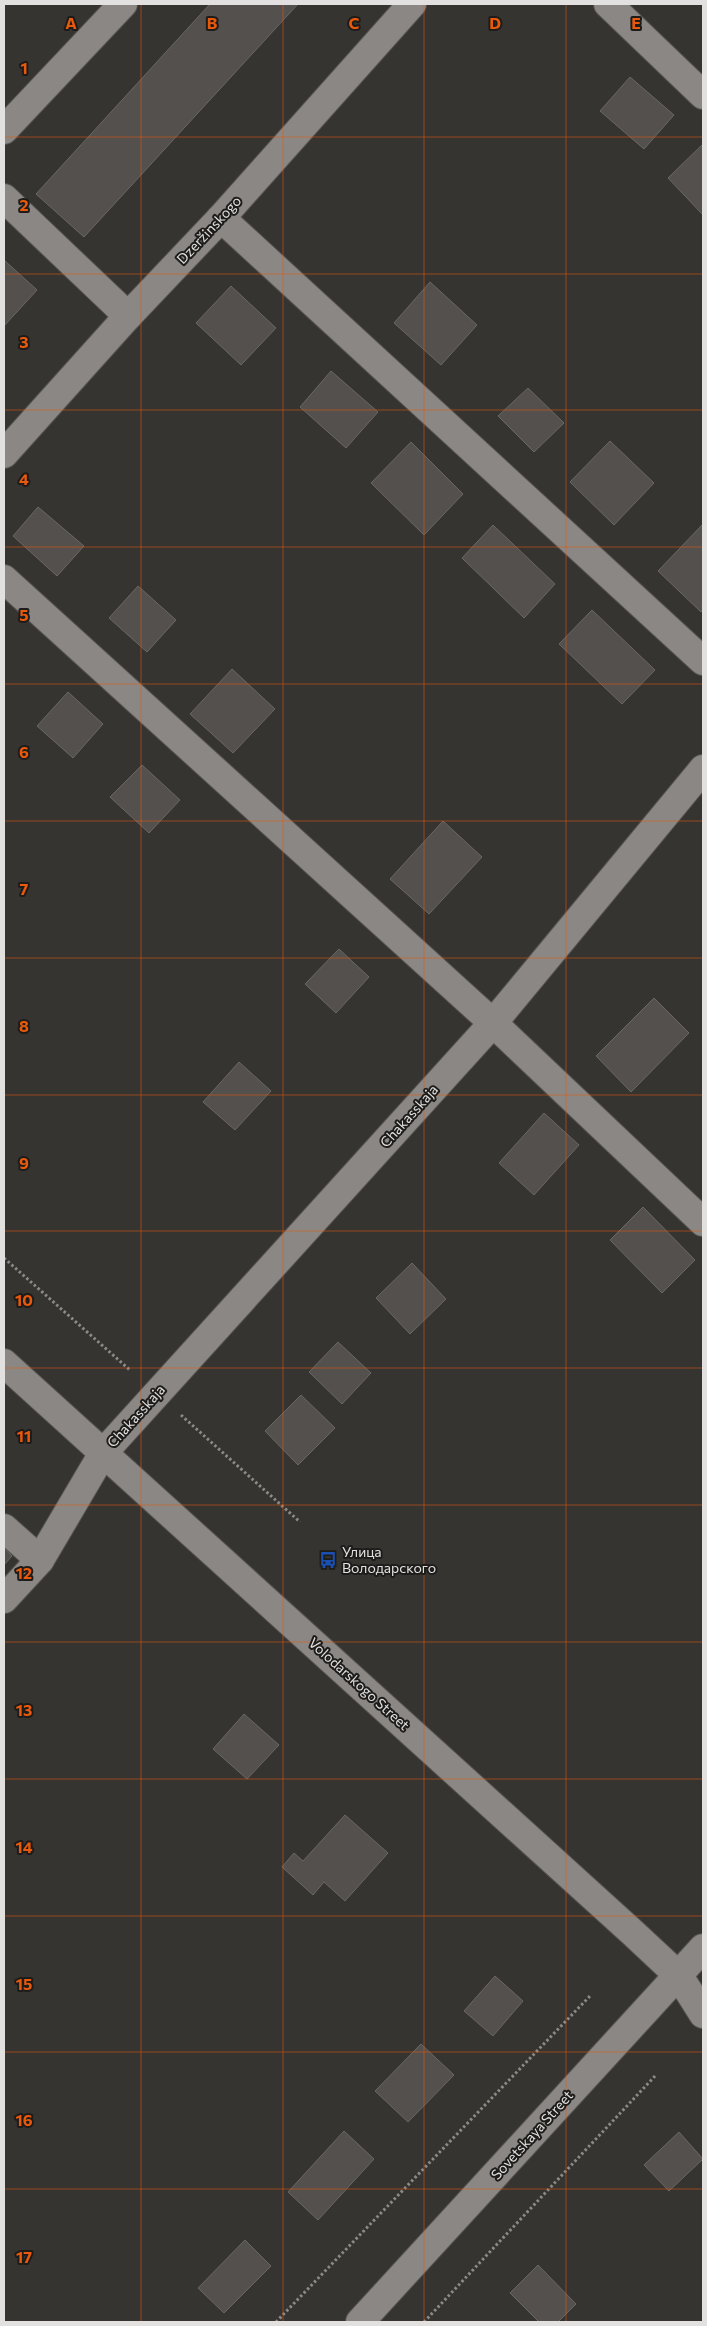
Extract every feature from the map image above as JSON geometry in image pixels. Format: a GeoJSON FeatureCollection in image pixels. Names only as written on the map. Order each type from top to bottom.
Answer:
{"type":"FeatureCollection","features":[{"type":"Feature","properties":{"kind":"street"},"geometry":{"type":"LineString","coordinates":[[4,130],[123,4]]}},
{"type":"Feature","properties":{"kind":"street","name":"Dzeržinskogo"},"geometry":{"type":"LineString","coordinates":[[4,454],[128,316],[221,218],[412,4]]}},
{"type":"Feature","properties":{"kind":"street"},"geometry":{"type":"LineString","coordinates":[[608,4],[703,96]]}},
{"type":"Feature","properties":{"kind":"street"},"geometry":{"type":"LineString","coordinates":[[4,198],[128,316]]}},
{"type":"Feature","properties":{"kind":"street"},"geometry":{"type":"LineString","coordinates":[[221,218],[703,661]]}},
{"type":"Feature","properties":{"kind":"street"},"geometry":{"type":"LineString","coordinates":[[4,579],[493,1023],[703,1222]]}},
{"type":"Feature","properties":{"kind":"street","name":"Chakasskaja"},"geometry":{"type":"LineString","coordinates":[[4,1599],[40,1560],[103,1452],[493,1023],[703,769]]}},
{"type":"Feature","properties":{"kind":"street","name":"Volodarskogo Street"},"geometry":{"type":"LineString","coordinates":[[4,1363],[679,1976],[703,2014]]}},
{"type":"Feature","properties":{"kind":"street"},"geometry":{"type":"LineString","coordinates":[[4,1528],[40,1560]]}},
{"type":"Feature","properties":{"kind":"street","name":"Sovetskaya Street"},"geometry":{"type":"LineString","coordinates":[[360,2322],[703,1948]]}},
{"type":"Feature","properties":{"kind":"path"},"geometry":{"type":"LineString","coordinates":[[276,2322],[590,1996]]}},
{"type":"Feature","properties":{"kind":"path"},"geometry":{"type":"LineString","coordinates":[[424,2322],[656,2075]]}},
{"type":"Feature","properties":{"kind":"building"},"geometry":{"type":"Polygon","coordinates":[[[210,4],[298,4],[84,237],[36,194],[210,4]]]}},
{"type":"Feature","properties":{"kind":"building"},"geometry":{"type":"Polygon","coordinates":[[[630,77],[674,115],[644,149],[600,111],[630,77]]]}},
{"type":"Feature","properties":{"kind":"building"},"geometry":{"type":"Polygon","coordinates":[[[703,144],[703,215],[668,178],[703,144]]]}},
{"type":"Feature","properties":{"kind":"building"},"geometry":{"type":"Polygon","coordinates":[[[4,260],[37,290],[4,326],[4,260]]]}},
{"type":"Feature","properties":{"kind":"building"},"geometry":{"type":"Polygon","coordinates":[[[430,282],[477,325],[441,365],[394,323],[430,282]]]}},
{"type":"Feature","properties":{"kind":"building"},"geometry":{"type":"Polygon","coordinates":[[[231,286],[276,328],[241,365],[196,323],[231,286]]]}},
{"type":"Feature","properties":{"kind":"building"},"geometry":{"type":"Polygon","coordinates":[[[331,371],[378,412],[346,448],[300,407],[331,371]]]}},
{"type":"Feature","properties":{"kind":"building"},"geometry":{"type":"Polygon","coordinates":[[[528,388],[564,423],[534,452],[498,416],[528,388]]]}},
{"type":"Feature","properties":{"kind":"building"},"geometry":{"type":"Polygon","coordinates":[[[610,441],[654,483],[614,525],[570,482],[610,441]]]}},
{"type":"Feature","properties":{"kind":"building"},"geometry":{"type":"Polygon","coordinates":[[[411,442],[463,494],[424,535],[371,483],[411,442]]]}},
{"type":"Feature","properties":{"kind":"building"},"geometry":{"type":"Polygon","coordinates":[[[38,507],[84,546],[57,576],[13,536],[38,507]]]}},
{"type":"Feature","properties":{"kind":"building"},"geometry":{"type":"Polygon","coordinates":[[[703,524],[703,609],[701,612],[658,571],[703,524]]]}},
{"type":"Feature","properties":{"kind":"building"},"geometry":{"type":"Polygon","coordinates":[[[493,525],[555,584],[524,618],[462,558],[493,525]]]}},
{"type":"Feature","properties":{"kind":"building"},"geometry":{"type":"Polygon","coordinates":[[[138,586],[176,620],[147,652],[109,618],[138,586]]]}},
{"type":"Feature","properties":{"kind":"building"},"geometry":{"type":"Polygon","coordinates":[[[592,610],[655,670],[622,704],[559,644],[592,610]]]}},
{"type":"Feature","properties":{"kind":"building"},"geometry":{"type":"Polygon","coordinates":[[[232,669],[275,709],[233,753],[190,714],[232,669]]]}},
{"type":"Feature","properties":{"kind":"building"},"geometry":{"type":"Polygon","coordinates":[[[68,692],[103,724],[73,758],[37,726],[68,692]]]}},
{"type":"Feature","properties":{"kind":"building"},"geometry":{"type":"Polygon","coordinates":[[[142,765],[180,800],[149,833],[110,797],[142,765]]]}},
{"type":"Feature","properties":{"kind":"building"},"geometry":{"type":"Polygon","coordinates":[[[443,821],[482,857],[429,914],[390,879],[443,821]]]}},
{"type":"Feature","properties":{"kind":"building"},"geometry":{"type":"Polygon","coordinates":[[[339,949],[369,977],[336,1013],[305,984],[339,949]]]}},
{"type":"Feature","properties":{"kind":"building"},"geometry":{"type":"Polygon","coordinates":[[[654,998],[689,1033],[631,1092],[596,1056],[654,998]]]}},
{"type":"Feature","properties":{"kind":"building"},"geometry":{"type":"Polygon","coordinates":[[[239,1062],[271,1091],[235,1130],[203,1102],[239,1062]]]}},
{"type":"Feature","properties":{"kind":"building"},"geometry":{"type":"Polygon","coordinates":[[[544,1113],[579,1145],[534,1195],[499,1163],[544,1113]]]}},
{"type":"Feature","properties":{"kind":"building"},"geometry":{"type":"Polygon","coordinates":[[[643,1207],[695,1260],[662,1293],[610,1240],[643,1207]]]}},
{"type":"Feature","properties":{"kind":"building"},"geometry":{"type":"Polygon","coordinates":[[[412,1263],[446,1299],[410,1334],[376,1298],[412,1263]]]}},
{"type":"Feature","properties":{"kind":"building"},"geometry":{"type":"Polygon","coordinates":[[[338,1342],[371,1373],[342,1404],[309,1372],[338,1342]]]}},
{"type":"Feature","properties":{"kind":"building"},"geometry":{"type":"Polygon","coordinates":[[[301,1395],[335,1428],[298,1465],[265,1431],[301,1395]]]}},
{"type":"Feature","properties":{"kind":"building"},"geometry":{"type":"Polygon","coordinates":[[[4,1548],[12,1556],[4,1565],[4,1548]]]}},
{"type":"Feature","properties":{"kind":"building"},"geometry":{"type":"Polygon","coordinates":[[[244,1714],[279,1745],[247,1779],[213,1749],[244,1714]]]}},
{"type":"Feature","properties":{"kind":"building"},"geometry":{"type":"Polygon","coordinates":[[[345,1815],[388,1853],[345,1901],[324,1882],[313,1895],[282,1867],[294,1853],[303,1861],[345,1815]]]}},
{"type":"Feature","properties":{"kind":"building"},"geometry":{"type":"Polygon","coordinates":[[[495,1976],[523,2001],[493,2036],[464,2011],[495,1976]]]}},
{"type":"Feature","properties":{"kind":"building"},"geometry":{"type":"Polygon","coordinates":[[[421,2044],[454,2075],[408,2122],[375,2091],[421,2044]]]}},
{"type":"Feature","properties":{"kind":"building"},"geometry":{"type":"Polygon","coordinates":[[[344,2131],[374,2159],[318,2220],[288,2192],[344,2131]]]}},
{"type":"Feature","properties":{"kind":"building"},"geometry":{"type":"Polygon","coordinates":[[[679,2132],[703,2159],[669,2191],[644,2165],[679,2132]]]}},
{"type":"Feature","properties":{"kind":"building"},"geometry":{"type":"Polygon","coordinates":[[[245,2240],[271,2266],[224,2313],[198,2288],[245,2240]]]}},
{"type":"Feature","properties":{"kind":"building"},"geometry":{"type":"Polygon","coordinates":[[[538,2265],[576,2304],[558,2322],[539,2322],[510,2293],[538,2265]]]}},
{"type":"Feature","properties":{"kind":"place","name":"Улица Володарского"},"geometry":{"type":"Point","coordinates":[328,1560]}}]}
